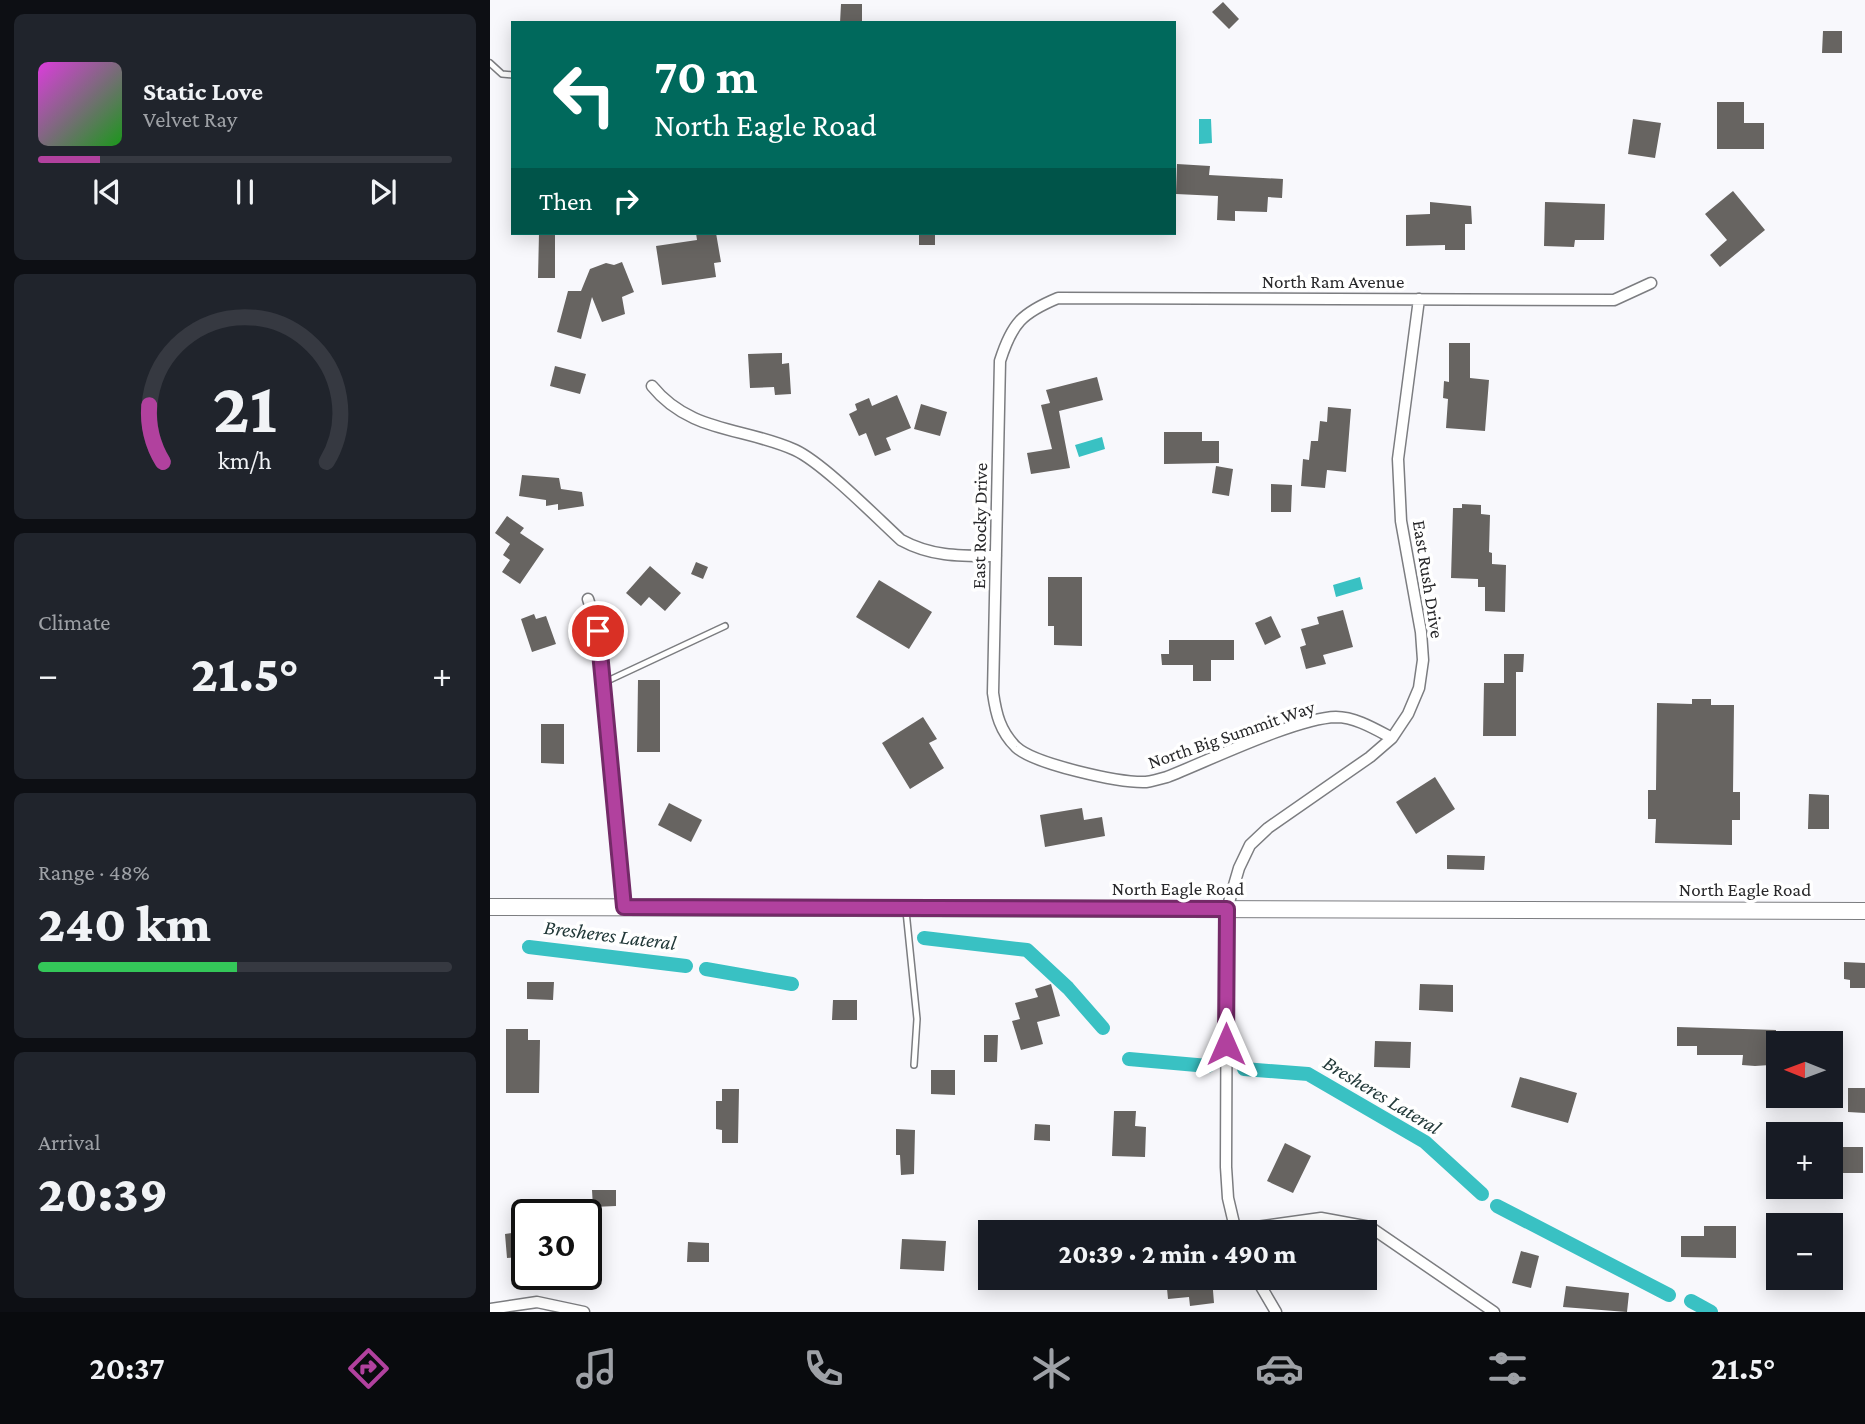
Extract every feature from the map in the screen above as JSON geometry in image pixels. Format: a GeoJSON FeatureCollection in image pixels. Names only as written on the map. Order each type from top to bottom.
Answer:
{"type":"FeatureCollection","features":[{"type":"Feature","properties":{"kind":"main road","name":"North Eagle Road"},"geometry":{"type":"LineString","coordinates":[[490,907],[1865,911]]}},
{"type":"Feature","properties":{"kind":"street","name":"North Ram Avenue"},"geometry":{"type":"LineString","coordinates":[[1018,321],[1032,309],[1058,298],[1614,300],[1651,283]]}},
{"type":"Feature","properties":{"kind":"street","name":"East Rush Drive"},"geometry":{"type":"LineString","coordinates":[[1234,1220],[1226,1167],[1227,909],[1250,845],[1268,828],[1370,757],[1392,737],[1408,715],[1419,688],[1423,660],[1398,480],[1401,423],[1419,299]]}},
{"type":"Feature","properties":{"kind":"street","name":"East Rocky Drive"},"geometry":{"type":"LineString","coordinates":[[1005,734],[997,717],[993,693],[1000,361],[1009,334],[1018,321]]}},
{"type":"Feature","properties":{"kind":"street"},"geometry":{"type":"LineString","coordinates":[[652,386],[668,405],[685,416],[786,447],[807,457],[901,540],[919,550],[939,555],[996,556]]}},
{"type":"Feature","properties":{"kind":"street"},"geometry":{"type":"LineString","coordinates":[[588,599],[598,631],[624,907]]}},
{"type":"Feature","properties":{"kind":"street","name":"North Big Summit Way"},"geometry":{"type":"LineString","coordinates":[[1005,734],[1017,748],[1039,761],[1147,782],[1167,777],[1308,722],[1338,717],[1366,725],[1392,737]]}},
{"type":"Feature","properties":{"kind":"street"},"geometry":{"type":"LineString","coordinates":[[1308,1220],[1335,1220]]}},
{"type":"Feature","properties":{"kind":"street"},"geometry":{"type":"LineString","coordinates":[[1377,1231],[1494,1312]]}},
{"type":"Feature","properties":{"kind":"street"},"geometry":{"type":"LineString","coordinates":[[1263,1290],[1276,1312]]}},
{"type":"Feature","properties":{"kind":"street"},"geometry":{"type":"LineString","coordinates":[[490,1308],[537,1302],[584,1312]]}},
{"type":"Feature","properties":{"kind":"lane"},"geometry":{"type":"LineString","coordinates":[[490,63],[502,74],[511,75]]}},
{"type":"Feature","properties":{"kind":"lane"},"geometry":{"type":"LineString","coordinates":[[603,682],[725,626]]}},
{"type":"Feature","properties":{"kind":"lane"},"geometry":{"type":"LineString","coordinates":[[906,908],[917,1019],[914,1065]]}},
{"type":"Feature","properties":{"kind":"water"},"geometry":{"type":"Polygon","coordinates":[[[1199,119],[1211,119],[1212,143],[1199,144],[1199,119]]]}},
{"type":"Feature","properties":{"kind":"water"},"geometry":{"type":"Polygon","coordinates":[[[1102,437],[1105,449],[1079,457],[1075,445],[1102,437]]]}},
{"type":"Feature","properties":{"kind":"water"},"geometry":{"type":"Polygon","coordinates":[[[1360,577],[1363,589],[1336,597],[1333,585],[1360,577]]]}},
{"type":"Feature","properties":{"kind":"building"},"geometry":{"type":"Polygon","coordinates":[[[1223,2],[1239,19],[1229,29],[1212,12],[1223,2]]]}},
{"type":"Feature","properties":{"kind":"building"},"geometry":{"type":"Polygon","coordinates":[[[841,4],[862,4],[862,21],[840,21],[841,4]]]}},
{"type":"Feature","properties":{"kind":"building"},"geometry":{"type":"Polygon","coordinates":[[[1823,31],[1842,31],[1842,53],[1822,53],[1823,31]]]}},
{"type":"Feature","properties":{"kind":"building"},"geometry":{"type":"Polygon","coordinates":[[[1717,102],[1744,102],[1744,123],[1764,123],[1764,149],[1717,149],[1717,102]]]}},
{"type":"Feature","properties":{"kind":"building"},"geometry":{"type":"Polygon","coordinates":[[[1633,119],[1661,123],[1655,158],[1628,154],[1633,119]]]}},
{"type":"Feature","properties":{"kind":"building"},"geometry":{"type":"Polygon","coordinates":[[[1177,164],[1210,166],[1209,175],[1283,179],[1282,198],[1268,197],[1267,212],[1235,211],[1235,221],[1217,220],[1218,196],[1176,194],[1177,164]]]}},
{"type":"Feature","properties":{"kind":"building"},"geometry":{"type":"Polygon","coordinates":[[[1733,191],[1765,230],[1720,267],[1710,255],[1727,240],[1705,214],[1733,191]]]}},
{"type":"Feature","properties":{"kind":"building"},"geometry":{"type":"Polygon","coordinates":[[[1430,202],[1471,206],[1472,224],[1465,224],[1465,250],[1445,250],[1445,245],[1406,246],[1406,215],[1430,214],[1430,202]]]}},
{"type":"Feature","properties":{"kind":"building"},"geometry":{"type":"Polygon","coordinates":[[[1545,202],[1605,204],[1604,240],[1575,240],[1574,247],[1544,246],[1545,202]]]}},
{"type":"Feature","properties":{"kind":"building"},"geometry":{"type":"Polygon","coordinates":[[[539,235],[555,235],[555,278],[538,278],[539,235]]]}},
{"type":"Feature","properties":{"kind":"building"},"geometry":{"type":"Polygon","coordinates":[[[696,235],[716,235],[721,262],[714,263],[716,277],[662,285],[656,246],[697,240],[696,235]]]}},
{"type":"Feature","properties":{"kind":"building"},"geometry":{"type":"Polygon","coordinates":[[[919,235],[935,235],[935,245],[919,245],[919,235]]]}},
{"type":"Feature","properties":{"kind":"building"},"geometry":{"type":"Polygon","coordinates":[[[622,262],[634,292],[622,297],[625,314],[602,322],[592,297],[581,339],[557,332],[568,291],[581,291],[590,269],[606,263],[614,265],[622,262]]]}},
{"type":"Feature","properties":{"kind":"building"},"geometry":{"type":"Polygon","coordinates":[[[1449,343],[1470,343],[1470,378],[1489,380],[1485,431],[1446,428],[1448,399],[1443,398],[1444,381],[1449,382],[1449,343]]]}},
{"type":"Feature","properties":{"kind":"building"},"geometry":{"type":"Polygon","coordinates":[[[782,353],[782,364],[789,363],[791,394],[775,395],[774,387],[750,388],[748,354],[782,353]]]}},
{"type":"Feature","properties":{"kind":"building"},"geometry":{"type":"Polygon","coordinates":[[[555,366],[586,374],[580,394],[550,386],[555,366]]]}},
{"type":"Feature","properties":{"kind":"building"},"geometry":{"type":"Polygon","coordinates":[[[1097,377],[1103,400],[1059,411],[1070,468],[1031,474],[1027,453],[1052,449],[1041,405],[1050,403],[1046,390],[1097,377]]]}},
{"type":"Feature","properties":{"kind":"building"},"geometry":{"type":"Polygon","coordinates":[[[897,395],[911,428],[886,438],[891,450],[875,456],[866,433],[859,436],[849,414],[857,410],[855,404],[869,398],[872,406],[897,395]]]}},
{"type":"Feature","properties":{"kind":"building"},"geometry":{"type":"Polygon","coordinates":[[[921,404],[947,412],[940,436],[914,429],[921,404]]]}},
{"type":"Feature","properties":{"kind":"building"},"geometry":{"type":"Polygon","coordinates":[[[1328,407],[1351,409],[1346,472],[1327,470],[1325,488],[1301,486],[1303,459],[1309,460],[1311,441],[1318,441],[1320,421],[1327,422],[1328,407]]]}},
{"type":"Feature","properties":{"kind":"building"},"geometry":{"type":"Polygon","coordinates":[[[1164,432],[1202,432],[1202,441],[1219,441],[1219,463],[1164,464],[1164,432]]]}},
{"type":"Feature","properties":{"kind":"building"},"geometry":{"type":"Polygon","coordinates":[[[1216,466],[1233,469],[1229,496],[1212,493],[1216,466]]]}},
{"type":"Feature","properties":{"kind":"building"},"geometry":{"type":"Polygon","coordinates":[[[522,475],[559,478],[561,489],[582,492],[584,506],[558,510],[558,504],[546,506],[546,500],[519,496],[522,475]]]}},
{"type":"Feature","properties":{"kind":"building"},"geometry":{"type":"Polygon","coordinates":[[[1271,484],[1292,485],[1291,512],[1271,512],[1271,484]]]}},
{"type":"Feature","properties":{"kind":"building"},"geometry":{"type":"Polygon","coordinates":[[[1462,504],[1481,505],[1481,514],[1490,515],[1489,552],[1492,553],[1492,564],[1506,565],[1505,612],[1485,611],[1485,587],[1478,587],[1478,579],[1451,578],[1453,508],[1462,508],[1462,504]]]}},
{"type":"Feature","properties":{"kind":"building"},"geometry":{"type":"Polygon","coordinates":[[[507,516],[524,528],[520,533],[544,549],[520,584],[502,572],[510,560],[503,555],[510,544],[495,533],[507,516]]]}},
{"type":"Feature","properties":{"kind":"building"},"geometry":{"type":"Polygon","coordinates":[[[696,562],[708,567],[703,579],[691,574],[696,562]]]}},
{"type":"Feature","properties":{"kind":"building"},"geometry":{"type":"Polygon","coordinates":[[[650,566],[681,593],[665,611],[649,597],[641,606],[626,593],[650,566]]]}},
{"type":"Feature","properties":{"kind":"building"},"geometry":{"type":"Polygon","coordinates":[[[1048,577],[1082,577],[1082,646],[1054,645],[1054,626],[1048,626],[1048,577]]]}},
{"type":"Feature","properties":{"kind":"building"},"geometry":{"type":"Polygon","coordinates":[[[879,580],[932,612],[909,649],[856,617],[879,580]]]}},
{"type":"Feature","properties":{"kind":"building"},"geometry":{"type":"Polygon","coordinates":[[[1343,610],[1353,647],[1323,655],[1326,664],[1306,669],[1300,647],[1306,645],[1301,629],[1319,624],[1317,617],[1343,610]]]}},
{"type":"Feature","properties":{"kind":"building"},"geometry":{"type":"Polygon","coordinates":[[[534,614],[536,619],[546,616],[556,644],[532,652],[521,619],[534,614]]]}},
{"type":"Feature","properties":{"kind":"building"},"geometry":{"type":"Polygon","coordinates":[[[1271,616],[1281,637],[1265,645],[1255,623],[1271,616]]]}},
{"type":"Feature","properties":{"kind":"building"},"geometry":{"type":"Polygon","coordinates":[[[1169,640],[1234,640],[1234,660],[1211,660],[1211,681],[1193,681],[1193,665],[1162,665],[1161,654],[1169,654],[1169,640]]]}},
{"type":"Feature","properties":{"kind":"building"},"geometry":{"type":"Polygon","coordinates":[[[1504,654],[1524,654],[1523,672],[1516,672],[1516,736],[1483,736],[1484,683],[1504,683],[1504,654]]]}},
{"type":"Feature","properties":{"kind":"building"},"geometry":{"type":"Polygon","coordinates":[[[638,680],[660,680],[660,752],[637,752],[638,680]]]}},
{"type":"Feature","properties":{"kind":"building"},"geometry":{"type":"Polygon","coordinates":[[[1692,699],[1711,699],[1711,705],[1734,705],[1733,792],[1740,792],[1740,820],[1732,820],[1732,845],[1655,843],[1656,819],[1648,819],[1648,790],[1656,790],[1657,703],[1692,704],[1692,699]]]}},
{"type":"Feature","properties":{"kind":"building"},"geometry":{"type":"Polygon","coordinates":[[[923,717],[937,739],[929,743],[944,768],[910,789],[882,743],[923,717]]]}},
{"type":"Feature","properties":{"kind":"building"},"geometry":{"type":"Polygon","coordinates":[[[541,724],[564,724],[564,764],[541,763],[541,724]]]}},
{"type":"Feature","properties":{"kind":"building"},"geometry":{"type":"Polygon","coordinates":[[[1435,777],[1455,809],[1416,834],[1396,802],[1435,777]]]}},
{"type":"Feature","properties":{"kind":"building"},"geometry":{"type":"Polygon","coordinates":[[[1809,794],[1829,795],[1829,829],[1808,829],[1809,794]]]}},
{"type":"Feature","properties":{"kind":"building"},"geometry":{"type":"Polygon","coordinates":[[[669,803],[702,820],[691,842],[658,825],[669,803]]]}},
{"type":"Feature","properties":{"kind":"building"},"geometry":{"type":"Polygon","coordinates":[[[1082,808],[1084,820],[1102,817],[1105,836],[1045,847],[1040,815],[1082,808]]]}},
{"type":"Feature","properties":{"kind":"building"},"geometry":{"type":"Polygon","coordinates":[[[1447,855],[1485,856],[1484,870],[1447,869],[1447,855]]]}},
{"type":"Feature","properties":{"kind":"building"},"geometry":{"type":"Polygon","coordinates":[[[1844,962],[1865,963],[1865,988],[1850,988],[1850,980],[1844,979],[1844,962]]]}},
{"type":"Feature","properties":{"kind":"building"},"geometry":{"type":"Polygon","coordinates":[[[527,982],[554,982],[553,1000],[527,999],[527,982]]]}},
{"type":"Feature","properties":{"kind":"building"},"geometry":{"type":"Polygon","coordinates":[[[1051,984],[1060,1016],[1037,1022],[1043,1044],[1021,1050],[1012,1021],[1020,1019],[1015,1003],[1038,997],[1035,989],[1051,984]]]}},
{"type":"Feature","properties":{"kind":"building"},"geometry":{"type":"Polygon","coordinates":[[[1420,984],[1453,985],[1453,1012],[1419,1010],[1420,984]]]}},
{"type":"Feature","properties":{"kind":"building"},"geometry":{"type":"Polygon","coordinates":[[[833,1000],[857,1000],[857,1020],[832,1020],[833,1000]]]}},
{"type":"Feature","properties":{"kind":"building"},"geometry":{"type":"Polygon","coordinates":[[[1677,1027],[1776,1030],[1766,1031],[1766,1065],[1742,1065],[1743,1055],[1697,1055],[1697,1046],[1677,1046],[1677,1027]]]}},
{"type":"Feature","properties":{"kind":"building"},"geometry":{"type":"Polygon","coordinates":[[[506,1029],[528,1029],[528,1040],[540,1040],[539,1093],[506,1093],[506,1029]]]}},
{"type":"Feature","properties":{"kind":"building"},"geometry":{"type":"Polygon","coordinates":[[[984,1035],[998,1035],[997,1062],[984,1062],[984,1035]]]}},
{"type":"Feature","properties":{"kind":"building"},"geometry":{"type":"Polygon","coordinates":[[[1375,1041],[1411,1042],[1410,1068],[1374,1067],[1375,1041]]]}},
{"type":"Feature","properties":{"kind":"building"},"geometry":{"type":"Polygon","coordinates":[[[931,1070],[955,1070],[955,1095],[931,1094],[931,1070]]]}},
{"type":"Feature","properties":{"kind":"building"},"geometry":{"type":"Polygon","coordinates":[[[1520,1077],[1577,1093],[1568,1123],[1511,1107],[1520,1077]]]}},
{"type":"Feature","properties":{"kind":"building"},"geometry":{"type":"Polygon","coordinates":[[[1848,1088],[1865,1088],[1865,1113],[1848,1112],[1848,1088]]]}},
{"type":"Feature","properties":{"kind":"building"},"geometry":{"type":"Polygon","coordinates":[[[722,1089],[739,1089],[738,1143],[722,1143],[722,1130],[716,1129],[716,1101],[722,1101],[722,1089]]]}},
{"type":"Feature","properties":{"kind":"building"},"geometry":{"type":"Polygon","coordinates":[[[1114,1111],[1136,1111],[1135,1126],[1146,1127],[1145,1157],[1112,1156],[1114,1111]]]}},
{"type":"Feature","properties":{"kind":"building"},"geometry":{"type":"Polygon","coordinates":[[[1035,1124],[1050,1125],[1050,1141],[1034,1140],[1035,1124]]]}},
{"type":"Feature","properties":{"kind":"building"},"geometry":{"type":"Polygon","coordinates":[[[896,1129],[915,1130],[914,1174],[901,1175],[900,1155],[896,1155],[896,1129]]]}},
{"type":"Feature","properties":{"kind":"building"},"geometry":{"type":"Polygon","coordinates":[[[1285,1143],[1311,1156],[1293,1193],[1267,1181],[1285,1143]]]}},
{"type":"Feature","properties":{"kind":"building"},"geometry":{"type":"Polygon","coordinates":[[[1843,1147],[1863,1147],[1863,1173],[1843,1173],[1843,1147]]]}},
{"type":"Feature","properties":{"kind":"building"},"geometry":{"type":"Polygon","coordinates":[[[592,1190],[616,1190],[616,1206],[602,1207],[602,1199],[593,1199],[592,1190]]]}},
{"type":"Feature","properties":{"kind":"building"},"geometry":{"type":"Polygon","coordinates":[[[1704,1226],[1736,1226],[1736,1258],[1681,1257],[1681,1236],[1704,1236],[1704,1226]]]}},
{"type":"Feature","properties":{"kind":"building"},"geometry":{"type":"Polygon","coordinates":[[[511,1233],[511,1258],[507,1258],[505,1234],[511,1233]]]}},
{"type":"Feature","properties":{"kind":"building"},"geometry":{"type":"Polygon","coordinates":[[[902,1239],[946,1241],[944,1271],[900,1269],[902,1239]]]}},
{"type":"Feature","properties":{"kind":"building"},"geometry":{"type":"Polygon","coordinates":[[[688,1242],[709,1243],[709,1262],[687,1262],[688,1242]]]}},
{"type":"Feature","properties":{"kind":"building"},"geometry":{"type":"Polygon","coordinates":[[[1521,1251],[1539,1256],[1531,1288],[1512,1283],[1521,1251]]]}},
{"type":"Feature","properties":{"kind":"building"},"geometry":{"type":"Polygon","coordinates":[[[1566,1286],[1629,1293],[1627,1312],[1563,1307],[1566,1286]]]}},
{"type":"Feature","properties":{"kind":"building"},"geometry":{"type":"Polygon","coordinates":[[[1167,1290],[1213,1290],[1214,1303],[1190,1306],[1189,1297],[1168,1299],[1167,1290]]]}},
{"type":"Feature","properties":{"kind":"waterway","name":"Bresheres Lateral"},"geometry":{"type":"LineString","coordinates":[[924,938],[1027,950],[1068,988],[1103,1028]]}},
{"type":"Feature","properties":{"kind":"waterway","name":"Bresheres Lateral"},"geometry":{"type":"LineString","coordinates":[[529,947],[686,966]]}},
{"type":"Feature","properties":{"kind":"waterway","name":"Bresheres Lateral"},"geometry":{"type":"LineString","coordinates":[[706,969],[792,984]]}},
{"type":"Feature","properties":{"kind":"waterway","name":"Bresheres Lateral"},"geometry":{"type":"LineString","coordinates":[[1129,1059],[1208,1066]]}},
{"type":"Feature","properties":{"kind":"waterway","name":"Bresheres Lateral"},"geometry":{"type":"LineString","coordinates":[[1244,1069],[1308,1074],[1425,1142],[1482,1194]]}},
{"type":"Feature","properties":{"kind":"waterway","name":"Bresheres Lateral"},"geometry":{"type":"LineString","coordinates":[[1497,1206],[1669,1295]]}},
{"type":"Feature","properties":{"kind":"waterway","name":"Bresheres Lateral"},"geometry":{"type":"LineString","coordinates":[[1691,1301],[1711,1312]]}},
{"type":"Feature","properties":{"kind":"route"},"geometry":{"type":"LineString","coordinates":[[598,631],[624,907],[1227,909],[1226,1044]]}}]}
